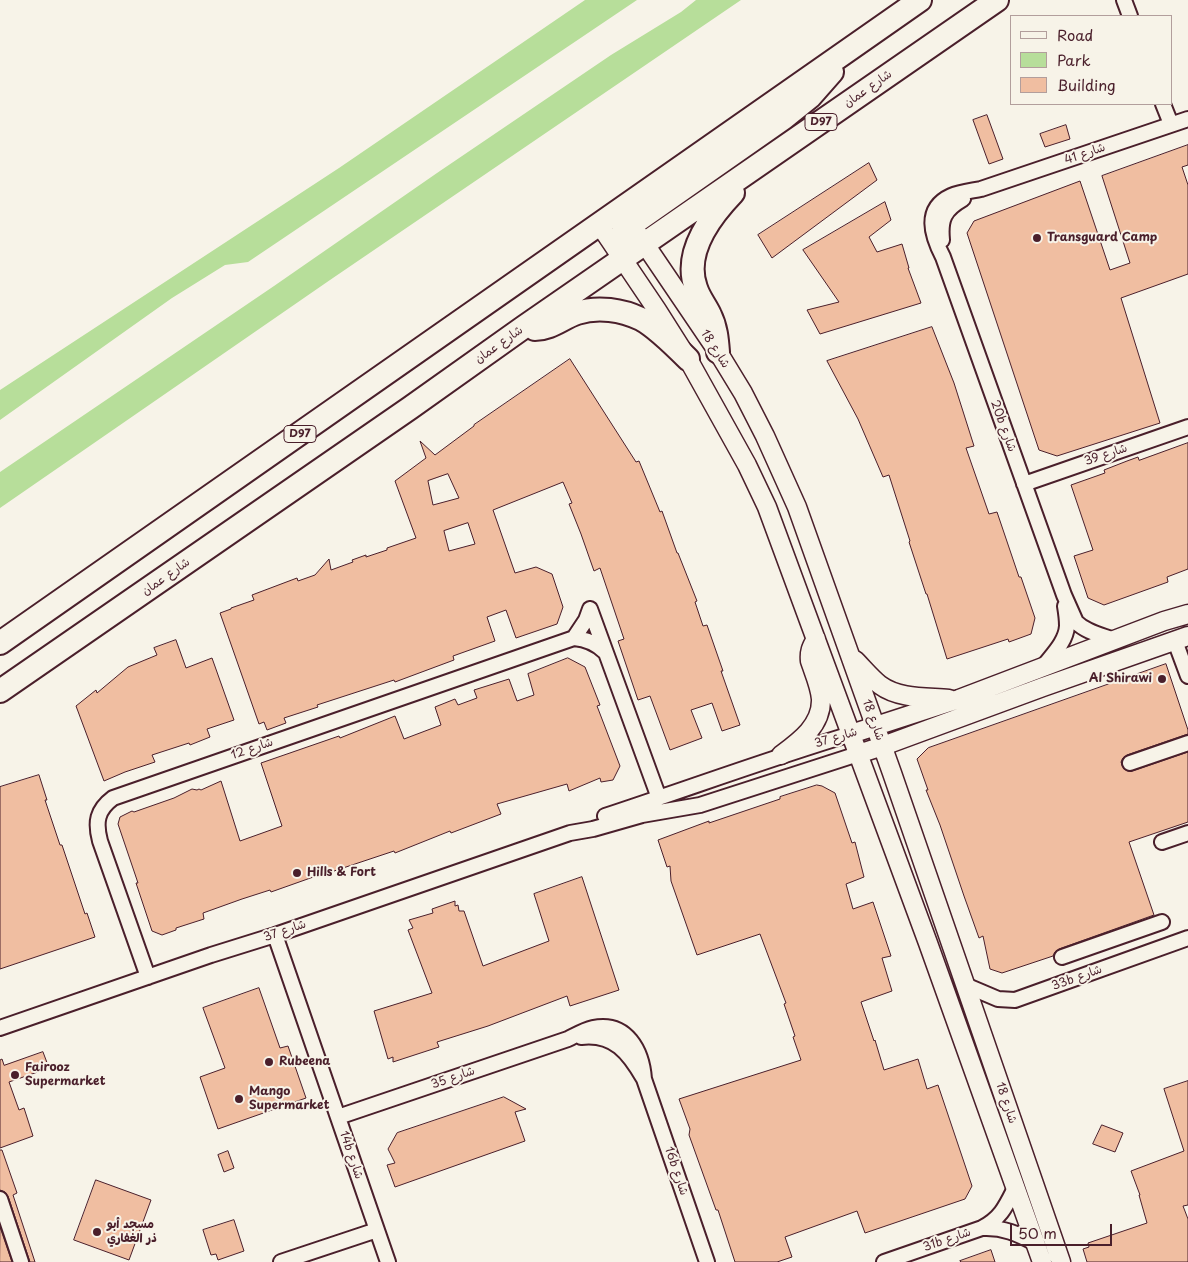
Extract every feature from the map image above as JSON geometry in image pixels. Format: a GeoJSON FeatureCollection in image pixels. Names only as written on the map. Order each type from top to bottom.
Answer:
{"type":"FeatureCollection","features":[{"type":"Feature","properties":{"kind":"main road","name":"D97"},"geometry":{"type":"LineString","coordinates":[[0,643],[599,224],[626,217],[845,52],[920,0]]}},
{"type":"Feature","properties":{"kind":"main road","name":"شارع عمان"},"geometry":{"type":"LineString","coordinates":[[0,691],[997,0]]}},
{"type":"Feature","properties":{"kind":"main road"},"geometry":{"type":"LineString","coordinates":[[718,352],[715,329],[711,316],[695,287],[692,267],[700,236],[710,219],[740,186],[748,173]]}},
{"type":"Feature","properties":{"kind":"main road"},"geometry":{"type":"LineString","coordinates":[[624,259],[620,247],[620,239],[626,217]]}},
{"type":"Feature","properties":{"kind":"main road"},"geometry":{"type":"LineString","coordinates":[[524,328],[552,326],[579,312],[596,309],[623,312],[642,320],[688,359]]}},
{"type":"Feature","properties":{"kind":"street"},"geometry":{"type":"LineString","coordinates":[[1124,0],[1130,15]]}},
{"type":"Feature","properties":{"kind":"street"},"geometry":{"type":"LineString","coordinates":[[1163,105],[1171,124]]}},
{"type":"Feature","properties":{"kind":"street","name":"شارع 41"},"geometry":{"type":"LineString","coordinates":[[943,257],[941,226],[945,214],[952,205],[981,189],[1188,119]]}},
{"type":"Feature","properties":{"kind":"street","name":"شارع 18"},"geometry":{"type":"LineString","coordinates":[[626,217],[718,352],[743,394],[765,436],[797,506],[883,746],[1061,1262]]}},
{"type":"Feature","properties":{"kind":"street","name":"شارع 18"},"geometry":{"type":"LineString","coordinates":[[599,224],[624,259],[688,359],[758,486],[767,507],[928,943],[1042,1262]]}},
{"type":"Feature","properties":{"kind":"street","name":"20b شارع"},"geometry":{"type":"LineString","coordinates":[[943,257],[1064,595],[1076,622],[1088,630],[1114,640]]}},
{"type":"Feature","properties":{"kind":"street","name":"شارع 39"},"geometry":{"type":"LineString","coordinates":[[1024,484],[1188,427]]}},
{"type":"Feature","properties":{"kind":"street","name":"20b شارع"},"geometry":{"type":"LineString","coordinates":[[1043,668],[1060,646],[1066,632],[1067,621],[1064,595]]}},
{"type":"Feature","properties":{"kind":"street"},"geometry":{"type":"LineString","coordinates":[[605,652],[593,642],[574,638],[583,625],[590,609],[659,798]]}},
{"type":"Feature","properties":{"kind":"street","name":"شارع 37"},"geometry":{"type":"LineString","coordinates":[[0,1028],[570,833],[599,819],[782,755],[959,699],[1164,621],[1188,614]]}},
{"type":"Feature","properties":{"kind":"street","name":"شارع 12"},"geometry":{"type":"LineString","coordinates":[[148,977],[97,829],[97,820],[108,801],[118,795],[574,638]]}},
{"type":"Feature","properties":{"kind":"street"},"geometry":{"type":"LineString","coordinates":[[782,755],[813,726],[820,712],[820,693],[810,661],[811,647],[816,639]]}},
{"type":"Feature","properties":{"kind":"street"},"geometry":{"type":"LineString","coordinates":[[1182,639],[1188,676]]}},
{"type":"Feature","properties":{"kind":"street","name":"شارع 37"},"geometry":{"type":"LineString","coordinates":[[570,833],[593,829],[642,815],[700,805],[883,746],[1043,687],[1182,639]]}},
{"type":"Feature","properties":{"kind":"street"},"geometry":{"type":"LineString","coordinates":[[850,655],[877,683],[893,692],[904,695],[959,699]]}},
{"type":"Feature","properties":{"kind":"street"},"geometry":{"type":"LineString","coordinates":[[1130,763],[1188,743]]}},
{"type":"Feature","properties":{"kind":"street"},"geometry":{"type":"LineString","coordinates":[[1162,842],[1188,834]]}},
{"type":"Feature","properties":{"kind":"street"},"geometry":{"type":"LineString","coordinates":[[1062,957],[1162,922]]}},
{"type":"Feature","properties":{"kind":"street","name":"14b شارع"},"geometry":{"type":"LineString","coordinates":[[275,935],[388,1262]]}},
{"type":"Feature","properties":{"kind":"street","name":"33b شارع"},"geometry":{"type":"LineString","coordinates":[[965,985],[998,999],[1015,1000],[1188,938]]}},
{"type":"Feature","properties":{"kind":"street"},"geometry":{"type":"LineString","coordinates":[[1113,939],[1121,962]]}},
{"type":"Feature","properties":{"kind":"street","name":"شارع 35"},"geometry":{"type":"LineString","coordinates":[[338,1117],[568,1039],[590,1036],[611,1041],[627,1053],[644,1079]]}},
{"type":"Feature","properties":{"kind":"street","name":"16b شارع"},"geometry":{"type":"LineString","coordinates":[[644,1079],[707,1262]]}},
{"type":"Feature","properties":{"kind":"street","name":"31b شارع"},"geometry":{"type":"LineString","coordinates":[[884,1262],[990,1224],[1003,1211],[1014,1188]]}},
{"type":"Feature","properties":{"kind":"street"},"geometry":{"type":"LineString","coordinates":[[0,1200],[20,1262]]}},
{"type":"Feature","properties":{"kind":"street","name":"31b شارع"},"geometry":{"type":"LineString","coordinates":[[982,1228],[998,1228],[1014,1232],[1035,1244]]}},
{"type":"Feature","properties":{"kind":"street"},"geometry":{"type":"LineString","coordinates":[[281,1262],[377,1230]]}},
{"type":"Feature","properties":{"kind":"green space"},"geometry":{"type":"Polygon","coordinates":[[[585,0],[637,0],[248,262],[225,265],[172,298],[0,420],[0,390],[339,168],[585,0]]]}},
{"type":"Feature","properties":{"kind":"green space"},"geometry":{"type":"Polygon","coordinates":[[[696,0],[741,0],[0,508],[0,472],[611,55],[681,12],[696,0]]]}},
{"type":"Feature","properties":{"kind":"building"},"geometry":{"type":"Polygon","coordinates":[[[987,115],[1003,159],[989,164],[973,120],[987,115]]]}},
{"type":"Feature","properties":{"kind":"building"},"geometry":{"type":"Polygon","coordinates":[[[1066,125],[1070,139],[1045,147],[1040,134],[1066,125]]]}},
{"type":"Feature","properties":{"kind":"building"},"geometry":{"type":"Polygon","coordinates":[[[1188,145],[1188,165],[1182,167],[1188,185],[1188,274],[1121,298],[1160,423],[1057,456],[1039,450],[967,233],[974,221],[1080,181],[1110,270],[1130,263],[1102,176],[1188,145]]]}},
{"type":"Feature","properties":{"kind":"building"},"geometry":{"type":"Polygon","coordinates":[[[869,163],[877,180],[772,258],[758,235],[869,163]]]}},
{"type":"Feature","properties":{"kind":"building"},"geometry":{"type":"Polygon","coordinates":[[[885,202],[891,220],[869,237],[877,252],[902,244],[908,268],[921,303],[820,334],[807,310],[839,302],[803,250],[885,202]]]}},
{"type":"Feature","properties":{"kind":"building"},"geometry":{"type":"Polygon","coordinates":[[[932,327],[954,383],[974,446],[966,448],[989,514],[997,512],[1035,618],[1031,634],[1009,642],[1008,639],[947,659],[889,475],[883,477],[858,419],[827,361],[932,327]]]}},
{"type":"Feature","properties":{"kind":"building"},"geometry":{"type":"Polygon","coordinates":[[[570,359],[636,462],[639,461],[660,512],[662,511],[697,601],[695,602],[703,626],[707,625],[740,725],[722,731],[712,703],[691,710],[702,738],[670,750],[650,696],[638,700],[618,641],[624,639],[600,568],[594,571],[569,504],[572,503],[563,482],[493,510],[515,573],[536,567],[552,574],[563,607],[557,624],[516,638],[506,610],[487,617],[495,641],[453,656],[454,660],[395,682],[394,680],[317,705],[318,707],[284,718],[286,723],[267,730],[264,722],[259,724],[220,613],[254,600],[252,595],[297,578],[298,581],[315,575],[329,559],[331,570],[353,562],[352,560],[387,550],[387,548],[416,538],[395,481],[426,458],[420,441],[435,455],[474,425],[570,359]],[[448,474],[428,481],[433,505],[459,498],[448,474]],[[468,523],[444,531],[449,551],[475,544],[468,523]]]}},
{"type":"Feature","properties":{"kind":"building"},"geometry":{"type":"Polygon","coordinates":[[[1188,443],[1188,569],[1167,577],[1168,582],[1104,605],[1088,598],[1074,556],[1093,550],[1071,485],[1105,473],[1104,470],[1138,457],[1139,460],[1188,443]]]}},
{"type":"Feature","properties":{"kind":"building"},"geometry":{"type":"Polygon","coordinates":[[[176,640],[186,668],[212,658],[234,720],[207,729],[210,737],[190,745],[189,743],[152,755],[155,762],[104,781],[76,706],[96,690],[97,693],[128,667],[157,655],[154,648],[176,640]]]}},
{"type":"Feature","properties":{"kind":"building"},"geometry":{"type":"Polygon","coordinates":[[[568,658],[585,667],[600,705],[597,706],[620,766],[613,780],[601,782],[600,778],[569,791],[567,784],[497,804],[501,814],[451,833],[450,831],[395,853],[394,851],[271,892],[270,890],[242,899],[203,913],[204,919],[176,928],[176,930],[162,935],[152,931],[118,824],[120,817],[132,811],[134,812],[174,798],[192,789],[201,790],[221,781],[240,841],[282,826],[261,763],[339,736],[340,738],[395,716],[404,739],[441,725],[435,707],[455,699],[458,705],[477,698],[474,690],[509,679],[517,701],[534,695],[528,674],[568,658]]]}},
{"type":"Feature","properties":{"kind":"building"},"geometry":{"type":"Polygon","coordinates":[[[1166,664],[1188,734],[1127,755],[1121,762],[1124,769],[1132,771],[1188,752],[1188,822],[1129,842],[1154,915],[1059,949],[1053,956],[1002,973],[990,969],[983,936],[979,938],[926,790],[928,790],[917,759],[928,748],[1166,664]]]}},
{"type":"Feature","properties":{"kind":"building"},"geometry":{"type":"Polygon","coordinates":[[[39,775],[60,845],[62,845],[85,914],[87,913],[95,937],[0,969],[0,787],[39,775]]]}},
{"type":"Feature","properties":{"kind":"building"},"geometry":{"type":"Polygon","coordinates":[[[817,785],[835,793],[852,843],[855,842],[864,877],[846,884],[853,909],[873,902],[891,956],[882,958],[892,991],[861,1002],[884,1070],[918,1059],[927,1089],[938,1085],[972,1186],[965,1199],[865,1233],[857,1211],[785,1237],[792,1257],[777,1262],[735,1262],[718,1210],[716,1210],[689,1135],[690,1129],[679,1099],[801,1060],[784,1004],[786,1003],[760,934],[697,955],[671,881],[670,866],[667,867],[658,840],[817,785]]]}},
{"type":"Feature","properties":{"kind":"building"},"geometry":{"type":"Polygon","coordinates":[[[582,877],[619,990],[570,1006],[567,996],[488,1026],[437,1042],[439,1047],[393,1062],[393,1057],[388,1059],[374,1011],[432,993],[408,930],[413,928],[409,920],[433,913],[432,909],[455,901],[455,906],[458,905],[459,911],[464,911],[483,966],[549,941],[534,894],[582,877]]]}},
{"type":"Feature","properties":{"kind":"building"},"geometry":{"type":"Polygon","coordinates":[[[259,988],[280,1048],[288,1046],[306,1098],[218,1129],[200,1077],[225,1068],[203,1008],[259,988]]]}},
{"type":"Feature","properties":{"kind":"building"},"geometry":{"type":"Polygon","coordinates":[[[43,1052],[49,1068],[9,1082],[19,1110],[24,1108],[33,1136],[0,1148],[0,1060],[2,1059],[4,1065],[43,1052]]]}},
{"type":"Feature","properties":{"kind":"building"},"geometry":{"type":"Polygon","coordinates":[[[1188,1081],[1188,1205],[1183,1206],[1188,1219],[1188,1262],[1087,1262],[1083,1249],[1089,1247],[1088,1243],[1147,1223],[1140,1195],[1131,1171],[1184,1151],[1164,1089],[1188,1081]]]}},
{"type":"Feature","properties":{"kind":"building"},"geometry":{"type":"Polygon","coordinates":[[[504,1097],[526,1109],[515,1112],[525,1141],[395,1187],[387,1165],[395,1163],[388,1149],[397,1133],[504,1097]]]}},
{"type":"Feature","properties":{"kind":"building"},"geometry":{"type":"Polygon","coordinates":[[[1102,1125],[1123,1133],[1115,1152],[1093,1144],[1102,1125]]]}},
{"type":"Feature","properties":{"kind":"building"},"geometry":{"type":"Polygon","coordinates":[[[0,1150],[2,1150],[17,1193],[13,1195],[35,1262],[30,1262],[8,1196],[0,1190],[0,1150]]]}},
{"type":"Feature","properties":{"kind":"building"},"geometry":{"type":"Polygon","coordinates":[[[228,1151],[234,1168],[224,1172],[218,1155],[228,1151]]]}},
{"type":"Feature","properties":{"kind":"building"},"geometry":{"type":"Polygon","coordinates":[[[96,1180],[151,1200],[129,1260],[74,1240],[96,1180]]]}},
{"type":"Feature","properties":{"kind":"building"},"geometry":{"type":"Polygon","coordinates":[[[234,1220],[244,1251],[218,1260],[216,1254],[211,1255],[203,1230],[234,1220]]]}},
{"type":"Feature","properties":{"kind":"building"},"geometry":{"type":"Polygon","coordinates":[[[0,1227],[12,1262],[0,1262],[0,1227]]]}},
{"type":"Feature","properties":{"kind":"building"},"geometry":{"type":"Polygon","coordinates":[[[991,1250],[995,1262],[960,1261],[991,1250]]]}},
{"type":"Feature","properties":{"kind":"place","name":"Transguard Camp"},"geometry":{"type":"Point","coordinates":[1037,238]}},
{"type":"Feature","properties":{"kind":"place","name":"Al Shirawi"},"geometry":{"type":"Point","coordinates":[1162,679]}},
{"type":"Feature","properties":{"kind":"place","name":"Hills & Fort"},"geometry":{"type":"Point","coordinates":[297,873]}},
{"type":"Feature","properties":{"kind":"place","name":"Rubeena"},"geometry":{"type":"Point","coordinates":[269,1062]}},
{"type":"Feature","properties":{"kind":"place","name":"Fairooz Supermarket"},"geometry":{"type":"Point","coordinates":[15,1075]}},
{"type":"Feature","properties":{"kind":"place","name":"Mango Supermarket"},"geometry":{"type":"Point","coordinates":[239,1099]}},
{"type":"Feature","properties":{"kind":"place","name":"مسجد أبو ذر الغفاري"},"geometry":{"type":"Point","coordinates":[97,1232]}}]}
